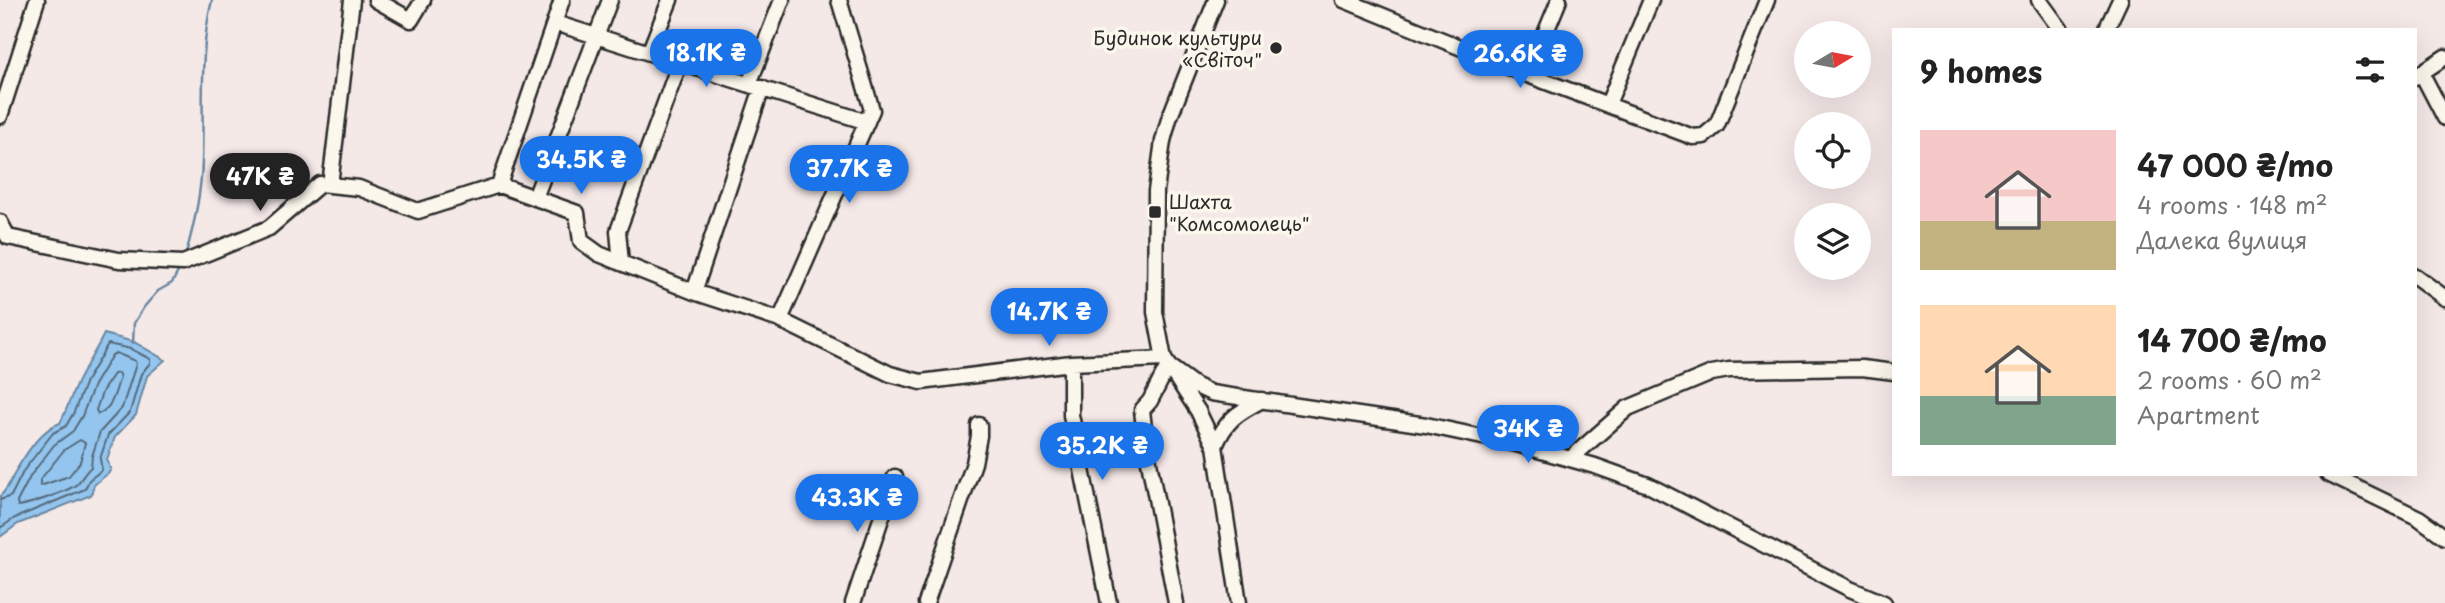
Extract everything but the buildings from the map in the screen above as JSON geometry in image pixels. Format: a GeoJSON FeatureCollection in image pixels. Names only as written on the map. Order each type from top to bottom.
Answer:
{"type":"FeatureCollection","features":[{"type":"Feature","properties":{"kind":"street"},"geometry":{"type":"LineString","coordinates":[[0,116],[37,0]]}},
{"type":"Feature","properties":{"kind":"street"},"geometry":{"type":"LineString","coordinates":[[330,185],[352,0]]}},
{"type":"Feature","properties":{"kind":"street"},"geometry":{"type":"LineString","coordinates":[[376,0],[411,20],[423,0]]}},
{"type":"Feature","properties":{"kind":"street"},"geometry":{"type":"LineString","coordinates":[[499,185],[562,0]]}},
{"type":"Feature","properties":{"kind":"street"},"geometry":{"type":"LineString","coordinates":[[535,198],[610,0]]}},
{"type":"Feature","properties":{"kind":"street"},"geometry":{"type":"LineString","coordinates":[[649,53],[670,0]]}},
{"type":"Feature","properties":{"kind":"street"},"geometry":{"type":"LineString","coordinates":[[694,292],[782,0]]}},
{"type":"Feature","properties":{"kind":"street"},"geometry":{"type":"LineString","coordinates":[[779,320],[872,110],[839,0]]}},
{"type":"Feature","properties":{"kind":"street"},"geometry":{"type":"LineString","coordinates":[[1216,0],[1169,120],[1158,166],[1155,312],[1166,362],[1199,411],[1215,446],[1239,603]]}},
{"type":"Feature","properties":{"kind":"street"},"geometry":{"type":"LineString","coordinates":[[1344,0],[1528,75],[1693,137],[1711,132],[1721,117],[1766,0]]}},
{"type":"Feature","properties":{"kind":"street"},"geometry":{"type":"LineString","coordinates":[[1381,15],[1387,0]]}},
{"type":"Feature","properties":{"kind":"street"},"geometry":{"type":"LineString","coordinates":[[1528,75],[1559,0]]}},
{"type":"Feature","properties":{"kind":"street"},"geometry":{"type":"LineString","coordinates":[[1608,104],[1651,0]]}},
{"type":"Feature","properties":{"kind":"street"},"geometry":{"type":"LineString","coordinates":[[2039,0],[2060,28]]}},
{"type":"Feature","properties":{"kind":"street"},"geometry":{"type":"LineString","coordinates":[[2107,28],[2120,0]]}},
{"type":"Feature","properties":{"kind":"street"},"geometry":{"type":"LineString","coordinates":[[555,23],[867,122]]}},
{"type":"Feature","properties":{"kind":"street"},"geometry":{"type":"LineString","coordinates":[[2445,57],[2418,75],[2445,118]]}},
{"type":"Feature","properties":{"kind":"street"},"geometry":{"type":"LineString","coordinates":[[621,263],[618,232],[680,62]]}},
{"type":"Feature","properties":{"kind":"street"},"geometry":{"type":"LineString","coordinates":[[0,222],[8,237],[119,260],[183,262],[269,228],[320,184],[359,188],[418,211],[499,185],[576,214],[582,242],[599,254],[694,292],[779,320],[890,374],[921,382],[1071,363],[1166,362],[1194,385],[1211,393],[1426,425],[1520,444],[1570,458],[1648,485],[1850,589],[1884,603]]}},
{"type":"Feature","properties":{"kind":"street"},"geometry":{"type":"LineString","coordinates":[[2417,277],[2445,298]]}},
{"type":"Feature","properties":{"kind":"street"},"geometry":{"type":"LineString","coordinates":[[1166,362],[1150,401],[1142,411],[1146,446],[1176,603]]}},
{"type":"Feature","properties":{"kind":"street"},"geometry":{"type":"LineString","coordinates":[[1071,363],[1070,415],[1109,603]]}},
{"type":"Feature","properties":{"kind":"street"},"geometry":{"type":"LineString","coordinates":[[1570,458],[1628,408],[1712,373],[1729,370],[1862,368],[1892,372]]}},
{"type":"Feature","properties":{"kind":"street"},"geometry":{"type":"LineString","coordinates":[[1215,446],[1230,420],[1262,400]]}},
{"type":"Feature","properties":{"kind":"street"},"geometry":{"type":"LineString","coordinates":[[926,603],[974,463],[979,425]]}},
{"type":"Feature","properties":{"kind":"street"},"geometry":{"type":"LineString","coordinates":[[2332,476],[2419,518],[2445,537]]}},
{"type":"Feature","properties":{"kind":"street"},"geometry":{"type":"LineString","coordinates":[[853,603],[895,477]]}},
{"type":"Feature","properties":{"kind":"water"},"geometry":{"type":"Polygon","coordinates":[[[104,334],[134,342],[165,360],[147,376],[136,415],[115,437],[107,460],[111,471],[94,485],[91,495],[18,524],[0,537],[0,496],[36,441],[47,430],[60,423],[77,383],[104,334]]]}},
{"type":"Feature","properties":{"kind":"waterway"},"geometry":{"type":"LineString","coordinates":[[185,257],[200,186],[205,40],[212,0]]}},
{"type":"Feature","properties":{"kind":"waterway"},"geometry":{"type":"LineString","coordinates":[[133,343],[134,323],[144,307],[158,291],[172,283],[179,270]]}},
{"type":"Feature","properties":{"kind":"place","name":"Будинок культури «Світоч\""},"geometry":{"type":"Point","coordinates":[1276,48]}},
{"type":"Feature","properties":{"kind":"place","name":"Шахта \"Комсомолець\""},"geometry":{"type":"Point","coordinates":[1155,212]}}]}
